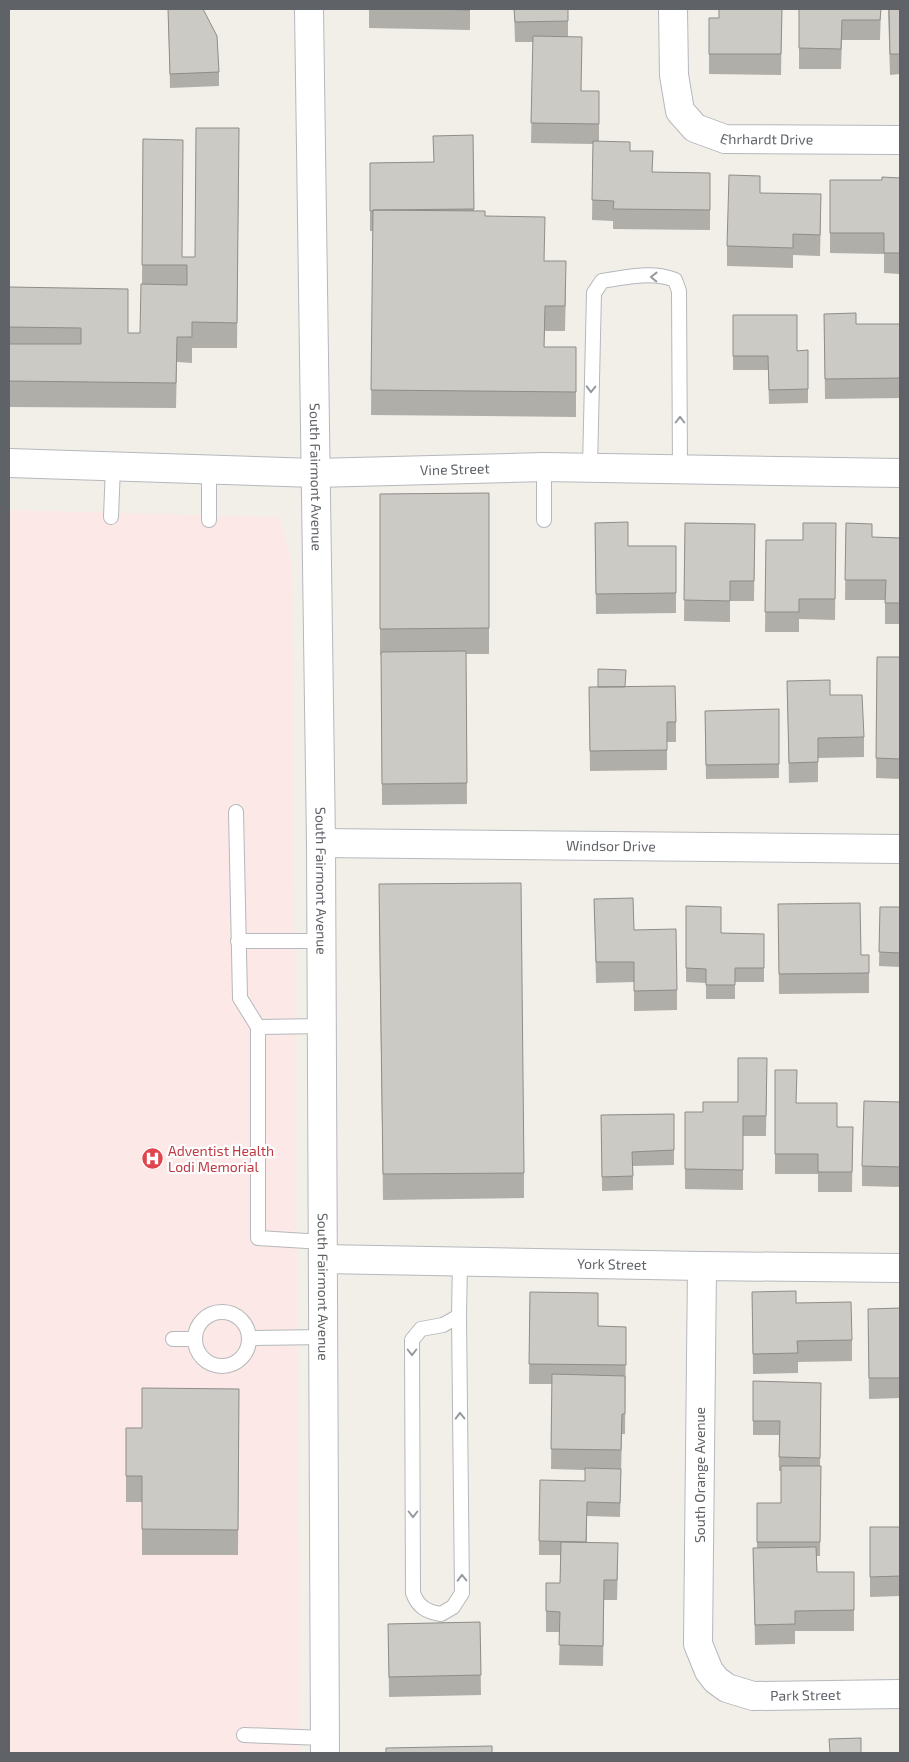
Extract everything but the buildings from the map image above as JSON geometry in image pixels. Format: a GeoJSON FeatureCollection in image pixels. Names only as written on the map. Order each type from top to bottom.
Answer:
{"type":"FeatureCollection","features":[{"type":"Feature","properties":{"kind":"street","name":"South Fairmont Avenue"},"geometry":{"type":"LineString","coordinates":[[309,9],[321,842],[325,1746]]}},
{"type":"Feature","properties":{"kind":"street","name":"Ehrhardt Drive"},"geometry":{"type":"LineString","coordinates":[[673,9],[674,75],[680,111],[695,128],[726,139],[900,140]]}},
{"type":"Feature","properties":{"kind":"street","name":"Vine Street"},"geometry":{"type":"LineString","coordinates":[[9,463],[315,472],[544,467],[900,473]]}},
{"type":"Feature","properties":{"kind":"street","name":"Windsor Drive"},"geometry":{"type":"LineString","coordinates":[[321,842],[900,849]]}},
{"type":"Feature","properties":{"kind":"street","name":"York Street"},"geometry":{"type":"LineString","coordinates":[[323,1250],[460,1261],[900,1268]]}},
{"type":"Feature","properties":{"kind":"street","name":"South Orange Avenue"},"geometry":{"type":"LineString","coordinates":[[702,1266],[698,1644],[709,1671],[716,1680]]}},
{"type":"Feature","properties":{"kind":"street","name":"Park Street"},"geometry":{"type":"LineString","coordinates":[[716,1680],[727,1688],[753,1696],[900,1694]]}},
{"type":"Feature","properties":{"kind":"lane"},"geometry":{"type":"LineString","coordinates":[[590,468],[594,293],[602,281],[630,276],[666,277],[675,280],[679,290],[680,469]]}},
{"type":"Feature","properties":{"kind":"lane"},"geometry":{"type":"LineString","coordinates":[[110,518],[113,466]]}},
{"type":"Feature","properties":{"kind":"lane"},"geometry":{"type":"LineString","coordinates":[[544,467],[544,520]]}},
{"type":"Feature","properties":{"kind":"lane"},"geometry":{"type":"LineString","coordinates":[[209,470],[209,520]]}},
{"type":"Feature","properties":{"kind":"lane"},"geometry":{"type":"LineString","coordinates":[[236,812],[240,998],[258,1027],[258,1238],[323,1250]]}},
{"type":"Feature","properties":{"kind":"lane"},"geometry":{"type":"LineString","coordinates":[[238,941],[321,941]]}},
{"type":"Feature","properties":{"kind":"lane"},"geometry":{"type":"LineString","coordinates":[[258,1027],[322,1026]]}},
{"type":"Feature","properties":{"kind":"lane"},"geometry":{"type":"LineString","coordinates":[[459,1316],[443,1325],[421,1329],[412,1340],[413,1593],[417,1603],[429,1612],[441,1614],[453,1607],[462,1593],[460,1261]]}},
{"type":"Feature","properties":{"kind":"lane"},"geometry":{"type":"LineString","coordinates":[[222,1312],[232,1314],[241,1319],[247,1328],[249,1338],[242,1358],[233,1364],[222,1366],[212,1364],[203,1359],[197,1350],[194,1339],[196,1329],[202,1320],[211,1314],[222,1312]]}},
{"type":"Feature","properties":{"kind":"lane"},"geometry":{"type":"LineString","coordinates":[[249,1338],[324,1337]]}},
{"type":"Feature","properties":{"kind":"lane"},"geometry":{"type":"LineString","coordinates":[[173,1339],[194,1339]]}},
{"type":"Feature","properties":{"kind":"lane"},"geometry":{"type":"LineString","coordinates":[[244,1735],[325,1746]]}},
{"type":"Feature","properties":{"kind":"shaded area","name":"Adventist Health Lodi Memorial"},"geometry":{"type":"Polygon","coordinates":[[[9,510],[279,517],[292,564],[300,1753],[9,1753],[9,510]]]}},
{"type":"Feature","properties":{"kind":"place","name":"Adventist Health Lodi Memorial"},"geometry":{"type":"Point","coordinates":[152,1159]}}]}
